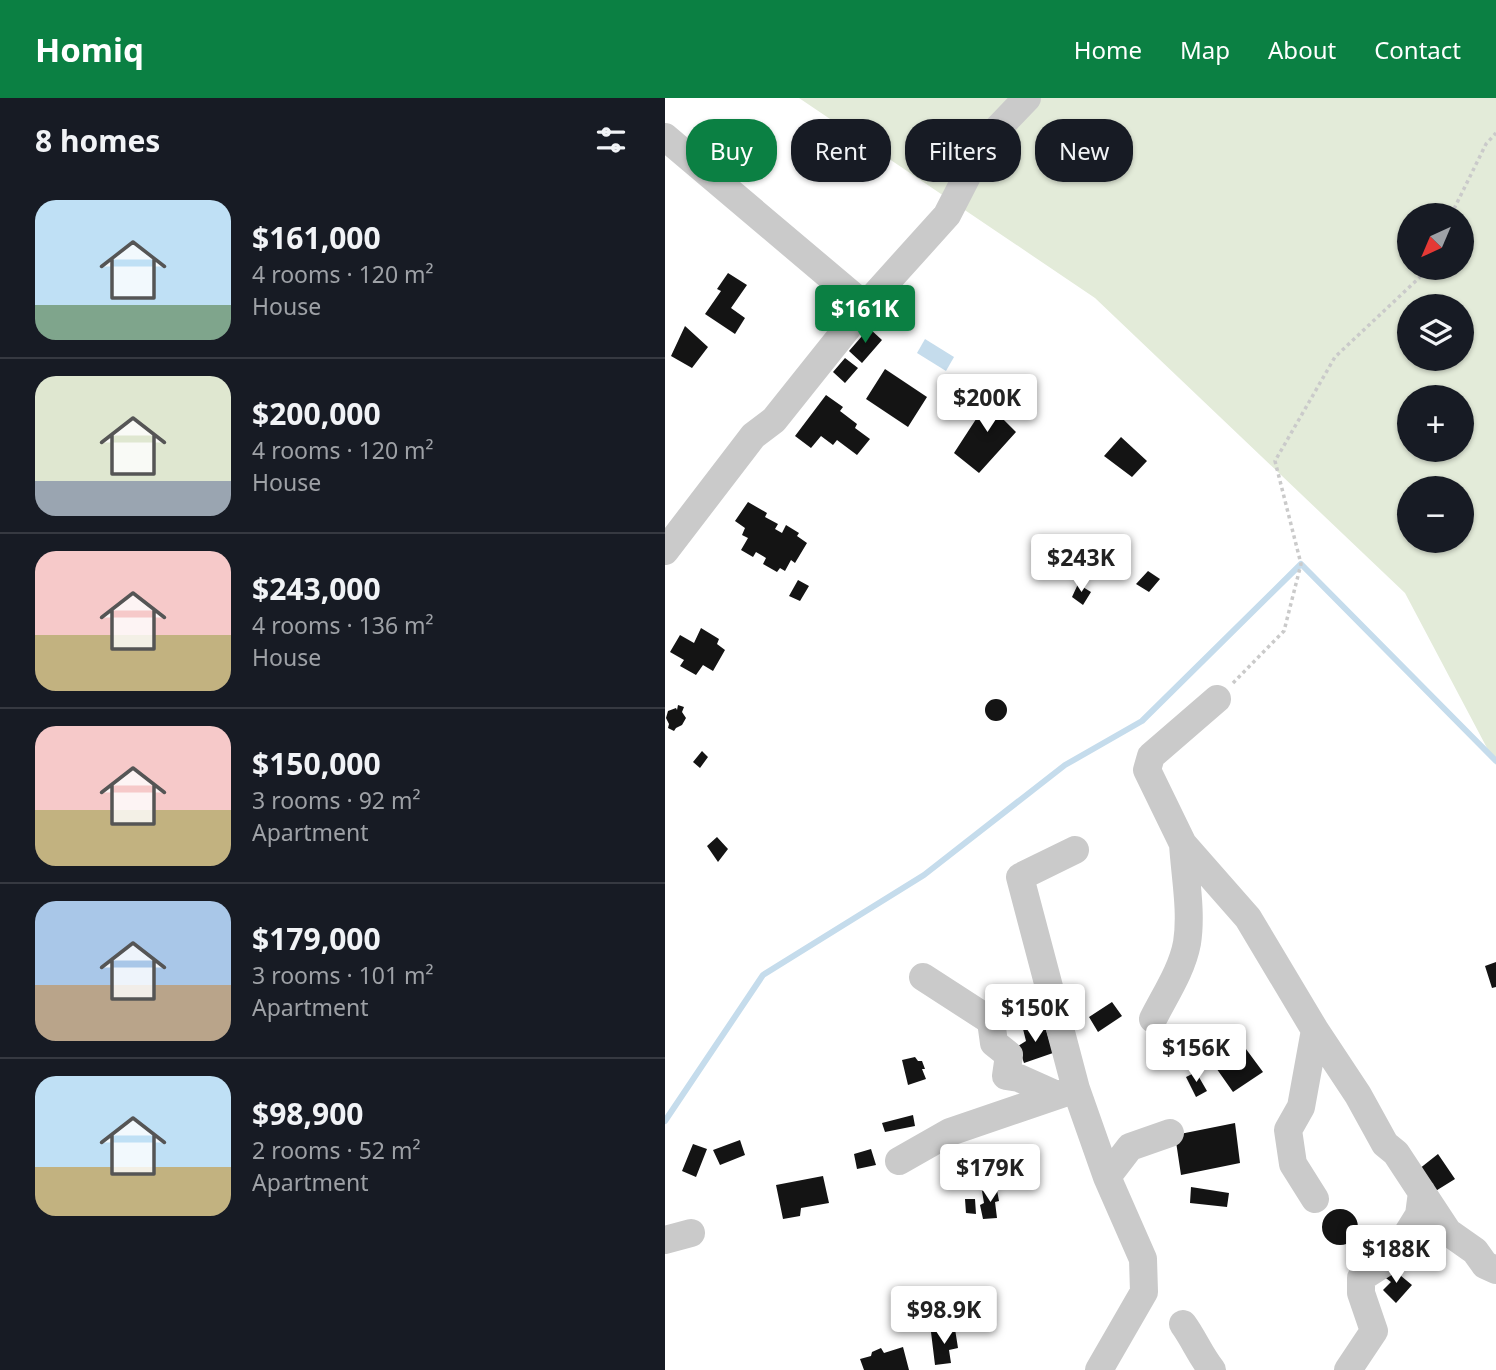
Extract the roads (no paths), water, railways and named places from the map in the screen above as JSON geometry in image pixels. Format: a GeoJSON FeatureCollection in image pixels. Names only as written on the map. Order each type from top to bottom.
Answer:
{"type":"FeatureCollection","features":[{"type":"Feature","properties":{"kind":"street"},"geometry":{"type":"LineString","coordinates":[[665,551],[753,436],[774,420],[866,306],[947,215],[984,143],[1027,98]]}},
{"type":"Feature","properties":{"kind":"street"},"geometry":{"type":"LineString","coordinates":[[665,137],[866,306]]}},
{"type":"Feature","properties":{"kind":"street"},"geometry":{"type":"LineString","coordinates":[[1217,699],[1151,756],[1147,770],[1183,844],[1248,918],[1385,1144],[1396,1153],[1448,1232],[1475,1251],[1485,1265],[1496,1270]]}},
{"type":"Feature","properties":{"kind":"street"},"geometry":{"type":"LineString","coordinates":[[1153,1019],[1187,944],[1189,918],[1183,844]]}},
{"type":"Feature","properties":{"kind":"street"},"geometry":{"type":"LineString","coordinates":[[1076,850],[1020,877],[1066,1092],[1143,1259],[1144,1292],[1099,1370]]}},
{"type":"Feature","properties":{"kind":"street"},"geometry":{"type":"LineString","coordinates":[[923,977],[991,1021],[994,1042],[1009,1055],[1006,1076],[1066,1092]]}},
{"type":"Feature","properties":{"kind":"street"},"geometry":{"type":"LineString","coordinates":[[1315,1030],[1301,1107],[1288,1130],[1293,1164],[1315,1199]]}},
{"type":"Feature","properties":{"kind":"street"},"geometry":{"type":"LineString","coordinates":[[899,1161],[950,1132],[1066,1092]]}},
{"type":"Feature","properties":{"kind":"street"},"geometry":{"type":"LineString","coordinates":[[1107,1177],[1130,1147],[1170,1133]]}},
{"type":"Feature","properties":{"kind":"street"},"geometry":{"type":"LineString","coordinates":[[1348,1370],[1374,1331],[1361,1293],[1361,1278],[1383,1265],[1390,1250],[1401,1244],[1419,1215],[1422,1192]]}},
{"type":"Feature","properties":{"kind":"street"},"geometry":{"type":"LineString","coordinates":[[1183,1324],[1200,1355],[1212,1370]]}},
{"type":"Feature","properties":{"kind":"water"},"geometry":{"type":"Polygon","coordinates":[[[925,339],[954,357],[946,371],[917,353],[925,339]]]}},
{"type":"Feature","properties":{"kind":"waterway"},"geometry":{"type":"LineString","coordinates":[[665,1121],[763,975],[924,875],[1065,765],[1142,721],[1301,564],[1496,761]]}}]}
